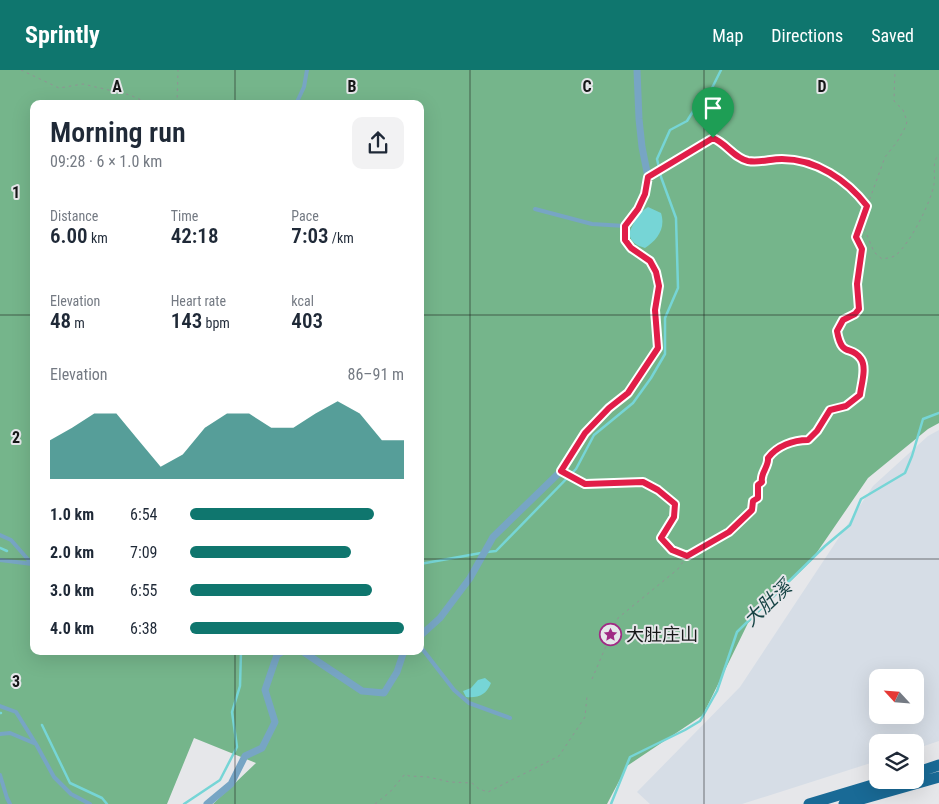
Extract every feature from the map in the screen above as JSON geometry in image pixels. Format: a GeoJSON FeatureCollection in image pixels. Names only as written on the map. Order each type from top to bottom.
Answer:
{"type":"FeatureCollection","features":[{"type":"Feature","properties":{"kind":"main road"},"geometry":{"type":"LineString","coordinates":[[924,770],[939,765]]}},
{"type":"Feature","properties":{"kind":"main road"},"geometry":{"type":"LineString","coordinates":[[809,804],[859,797],[939,777]]}},
{"type":"Feature","properties":{"kind":"main road"},"geometry":{"type":"LineString","coordinates":[[844,804],[873,789]]}},
{"type":"Feature","properties":{"kind":"street"},"geometry":{"type":"LineString","coordinates":[[424,632],[440,618],[465,584],[494,537],[561,471],[585,433],[609,408],[628,393],[658,348],[655,310],[659,286],[656,272],[650,261],[635,252],[625,240],[625,226],[638,209],[651,175],[639,120],[637,70]]}},
{"type":"Feature","properties":{"kind":"street"},"geometry":{"type":"LineString","coordinates":[[207,804],[231,784],[245,756],[262,748],[275,722],[265,690],[277,655]]}},
{"type":"Feature","properties":{"kind":"street"},"geometry":{"type":"LineString","coordinates":[[308,655],[362,691],[384,693],[398,672],[403,655]]}},
{"type":"Feature","properties":{"kind":"lane"},"geometry":{"type":"LineString","coordinates":[[298,100],[304,87],[307,70]]}},
{"type":"Feature","properties":{"kind":"lane"},"geometry":{"type":"LineString","coordinates":[[651,175],[713,138],[722,141],[731,151],[746,161],[763,162],[782,159]]}},
{"type":"Feature","properties":{"kind":"lane"},"geometry":{"type":"LineString","coordinates":[[535,209],[592,224],[625,226]]}},
{"type":"Feature","properties":{"kind":"lane"},"geometry":{"type":"LineString","coordinates":[[561,471],[585,484],[643,482],[658,490],[675,504]]}},
{"type":"Feature","properties":{"kind":"lane"},"geometry":{"type":"LineString","coordinates":[[0,534],[11,540],[30,561]]}},
{"type":"Feature","properties":{"kind":"lane"},"geometry":{"type":"LineString","coordinates":[[0,560],[30,564]]}},
{"type":"Feature","properties":{"kind":"lane"},"geometry":{"type":"LineString","coordinates":[[424,651],[454,690],[469,703],[510,718]]}},
{"type":"Feature","properties":{"kind":"lane"},"geometry":{"type":"LineString","coordinates":[[0,706],[16,712],[54,777],[71,794],[90,804]]}},
{"type":"Feature","properties":{"kind":"lane"},"geometry":{"type":"LineString","coordinates":[[0,734],[10,733],[36,744]]}},
{"type":"Feature","properties":{"kind":"lane"},"geometry":{"type":"LineString","coordinates":[[0,775],[6,798],[10,804]]}},
{"type":"Feature","properties":{"kind":"path"},"geometry":{"type":"LineString","coordinates":[[21,70],[59,88],[83,84],[130,95],[141,100]]}},
{"type":"Feature","properties":{"kind":"path"},"geometry":{"type":"LineString","coordinates":[[177,100],[178,70]]}},
{"type":"Feature","properties":{"kind":"path"},"geometry":{"type":"LineString","coordinates":[[592,679],[618,618],[678,569],[687,556],[729,532],[752,510],[753,501],[758,498],[758,485],[762,482],[761,477],[771,453],[783,445],[799,440],[808,440],[817,431],[830,410],[846,406],[860,395],[863,375],[862,360],[857,355],[843,348],[839,342],[837,331],[843,320],[855,314],[859,309],[857,284],[862,249],[856,237],[885,157],[897,142],[906,126],[903,110],[894,101],[895,70]]}},
{"type":"Feature","properties":{"kind":"path"},"geometry":{"type":"LineString","coordinates":[[861,221],[874,252],[882,259],[890,258],[896,254],[912,235],[924,211],[934,183],[934,167],[936,157],[939,154]]}},
{"type":"Feature","properties":{"kind":"path"},"geometry":{"type":"LineString","coordinates":[[782,159],[804,161],[823,169],[841,180],[867,206]]}},
{"type":"Feature","properties":{"kind":"path"},"geometry":{"type":"LineString","coordinates":[[675,504],[674,517],[661,538],[672,550],[687,556]]}},
{"type":"Feature","properties":{"kind":"path"},"geometry":{"type":"LineString","coordinates":[[375,804],[390,792],[405,774],[450,782],[472,783],[479,789],[488,792],[559,756],[585,717],[587,696]]}},
{"type":"Feature","properties":{"kind":"shaded area"},"geometry":{"type":"Polygon","coordinates":[[[939,430],[939,741],[924,746],[924,734],[869,734],[869,764],[742,804],[650,804],[637,792],[740,687],[873,486],[928,436],[939,430]]]}},
{"type":"Feature","properties":{"kind":"green space"},"geometry":{"type":"Polygon","coordinates":[[[0,70],[939,70],[939,423],[928,429],[868,478],[811,561],[748,623],[703,715],[627,766],[607,804],[213,804],[256,763],[194,738],[167,804],[0,804],[0,70]]]}},
{"type":"Feature","properties":{"kind":"water"},"geometry":{"type":"Polygon","coordinates":[[[648,207],[661,213],[662,224],[657,238],[645,248],[634,243],[629,233],[638,214],[648,207]]]}},
{"type":"Feature","properties":{"kind":"water"},"geometry":{"type":"Polygon","coordinates":[[[485,678],[491,683],[484,693],[475,697],[466,697],[463,691],[471,688],[478,680],[485,678]]]}},
{"type":"Feature","properties":{"kind":"waterway"},"geometry":{"type":"LineString","coordinates":[[487,552],[496,551],[576,469],[594,435],[633,403],[665,354],[665,318],[678,288],[676,218],[661,177],[657,159],[670,130],[687,121],[702,97],[710,92],[721,70]]}},
{"type":"Feature","properties":{"kind":"waterway","name":"大肚溪"},"geometry":{"type":"LineString","coordinates":[[611,804],[630,757],[700,721],[717,691],[737,632],[825,546],[850,525],[861,499],[905,473],[923,419],[939,413]]}},
{"type":"Feature","properties":{"kind":"waterway"},"geometry":{"type":"LineString","coordinates":[[0,548],[7,551]]}},
{"type":"Feature","properties":{"kind":"waterway"},"geometry":{"type":"LineString","coordinates":[[424,563],[481,553]]}},
{"type":"Feature","properties":{"kind":"waterway"},"geometry":{"type":"LineString","coordinates":[[184,804],[220,780],[237,747],[232,712],[240,686],[241,655]]}},
{"type":"Feature","properties":{"kind":"waterway"},"geometry":{"type":"LineString","coordinates":[[42,725],[70,783],[102,798],[107,804]]}},
{"type":"Feature","properties":{"kind":"place","name":"大肚庄山"},"geometry":{"type":"Point","coordinates":[610,635]}},
{"type":"Feature","properties":{"kind":"route"},"geometry":{"type":"LineString","coordinates":[[713,138],[722,141],[731,151],[746,161],[763,162],[782,159],[804,161],[823,169],[841,180],[867,206],[856,237],[862,249],[857,284],[859,309],[855,314],[843,320],[837,331],[839,342],[843,348],[857,355],[862,360],[864,368],[860,395],[846,406],[830,410],[817,431],[808,440],[799,440],[783,445],[771,453],[761,477],[762,482],[758,485],[758,498],[753,501],[752,510],[729,532],[687,556],[672,550],[661,538],[674,517],[675,504],[658,490],[643,482],[602,485],[585,484],[574,480],[561,471],[585,433],[609,408],[628,393],[658,348],[655,310],[659,286],[656,272],[650,261],[640,256],[625,240],[625,226],[638,209],[645,194],[648,177],[713,138]]}}]}
